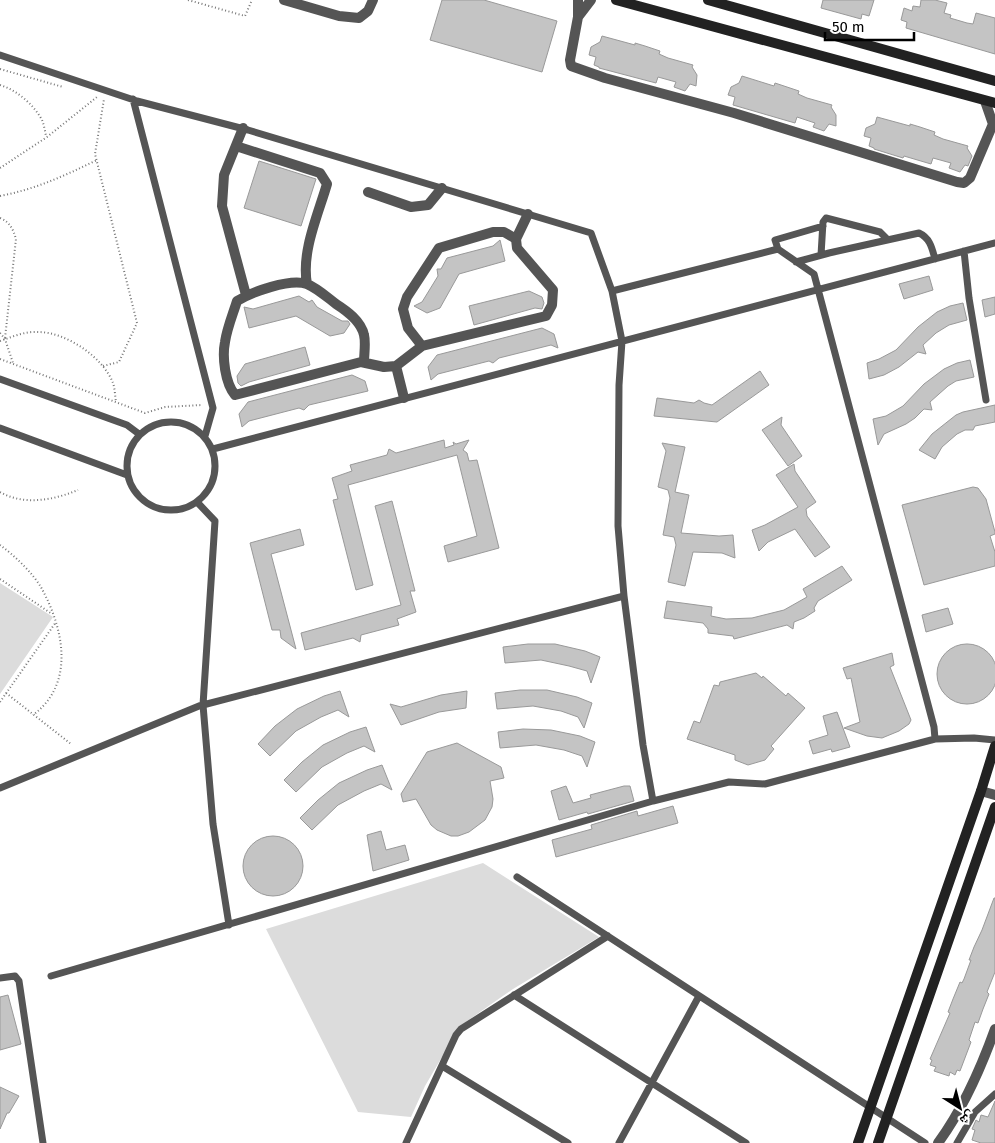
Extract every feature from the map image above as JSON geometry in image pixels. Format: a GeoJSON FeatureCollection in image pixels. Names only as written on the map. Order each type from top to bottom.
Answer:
{"type":"FeatureCollection","features":[{"type":"Feature","properties":{"kind":"main road"},"geometry":{"type":"LineString","coordinates":[[616,0],[990,102]]}},
{"type":"Feature","properties":{"kind":"main road"},"geometry":{"type":"LineString","coordinates":[[708,0],[995,81]]}},
{"type":"Feature","properties":{"kind":"main road"},"geometry":{"type":"LineString","coordinates":[[858,1143],[981,792],[995,746]]}},
{"type":"Feature","properties":{"kind":"main road"},"geometry":{"type":"LineString","coordinates":[[878,1143],[995,807]]}},
{"type":"Feature","properties":{"kind":"street"},"geometry":{"type":"LineString","coordinates":[[284,0],[339,16],[359,18],[368,11],[373,0]]}},
{"type":"Feature","properties":{"kind":"street"},"geometry":{"type":"LineString","coordinates":[[578,0],[578,17],[570,60],[571,66],[605,78],[734,114],[957,182],[964,183],[970,178],[994,123],[990,102]]}},
{"type":"Feature","properties":{"kind":"street"},"geometry":{"type":"LineString","coordinates":[[578,17],[591,0]]}},
{"type":"Feature","properties":{"kind":"street"},"geometry":{"type":"LineString","coordinates":[[242,128],[224,175],[222,206],[246,295]]}},
{"type":"Feature","properties":{"kind":"street"},"geometry":{"type":"LineString","coordinates":[[236,146],[320,173],[327,184],[307,251],[305,272],[307,284]]}},
{"type":"Feature","properties":{"kind":"street"},"geometry":{"type":"LineString","coordinates":[[368,192],[411,207],[428,205],[442,188]]}},
{"type":"Feature","properties":{"kind":"street"},"geometry":{"type":"LineString","coordinates":[[364,362],[364,335],[356,320],[348,312],[307,284],[286,284],[246,295],[237,301],[224,343],[228,378],[231,390],[235,395],[360,362],[384,367],[396,366],[422,346],[546,316],[552,305],[553,290],[517,248],[516,239],[528,214]]}},
{"type":"Feature","properties":{"kind":"street"},"geometry":{"type":"LineString","coordinates":[[422,346],[408,328],[403,309],[407,297],[439,248],[493,232],[504,232],[516,239]]}},
{"type":"Feature","properties":{"kind":"street"},"geometry":{"type":"LineString","coordinates":[[396,366],[404,398]]}},
{"type":"Feature","properties":{"kind":"street"},"geometry":{"type":"LineString","coordinates":[[981,792],[995,795]]}},
{"type":"Feature","properties":{"kind":"street"},"geometry":{"type":"LineString","coordinates":[[938,1143],[952,1124],[985,1056],[995,1029]]}},
{"type":"Feature","properties":{"kind":"lane"},"geometry":{"type":"LineString","coordinates":[[0,55],[132,99],[242,128],[591,233],[612,291],[622,341],[619,385],[618,526],[624,596],[643,745],[653,801]]}},
{"type":"Feature","properties":{"kind":"lane"},"geometry":{"type":"LineString","coordinates":[[132,99],[213,408],[205,436]]}},
{"type":"Feature","properties":{"kind":"lane"},"geometry":{"type":"LineString","coordinates":[[821,255],[823,222],[826,218],[880,232],[888,239]]}},
{"type":"Feature","properties":{"kind":"lane"},"geometry":{"type":"LineString","coordinates":[[823,226],[775,240],[778,249],[814,274],[932,718],[935,739]]}},
{"type":"Feature","properties":{"kind":"lane"},"geometry":{"type":"LineString","coordinates":[[796,262],[919,233],[930,243],[935,259]]}},
{"type":"Feature","properties":{"kind":"lane"},"geometry":{"type":"LineString","coordinates":[[213,449],[995,243]]}},
{"type":"Feature","properties":{"kind":"lane"},"geometry":{"type":"LineString","coordinates":[[612,291],[778,249]]}},
{"type":"Feature","properties":{"kind":"lane"},"geometry":{"type":"LineString","coordinates":[[964,251],[986,400]]}},
{"type":"Feature","properties":{"kind":"lane"},"geometry":{"type":"LineString","coordinates":[[0,379],[127,425],[139,434]]}},
{"type":"Feature","properties":{"kind":"lane"},"geometry":{"type":"LineString","coordinates":[[165,421],[180,422],[194,427],[205,436],[213,449],[216,463],[214,478],[208,491],[197,502],[184,508],[170,510],[155,507],[142,500],[133,489],[127,475],[127,460],[131,446],[139,434],[151,426],[165,421]]}},
{"type":"Feature","properties":{"kind":"lane"},"geometry":{"type":"LineString","coordinates":[[0,428],[127,475]]}},
{"type":"Feature","properties":{"kind":"lane"},"geometry":{"type":"LineString","coordinates":[[197,502],[215,521],[203,705],[213,824],[229,925]]}},
{"type":"Feature","properties":{"kind":"lane"},"geometry":{"type":"LineString","coordinates":[[0,788],[203,705],[624,596]]}},
{"type":"Feature","properties":{"kind":"lane"},"geometry":{"type":"LineString","coordinates":[[51,976],[653,801],[729,782],[765,784],[935,739],[974,738],[995,740]]}},
{"type":"Feature","properties":{"kind":"lane"},"geometry":{"type":"LineString","coordinates":[[517,877],[926,1143]]}},
{"type":"Feature","properties":{"kind":"lane"},"geometry":{"type":"LineString","coordinates":[[406,1143],[456,1035],[462,1028],[608,936]]}},
{"type":"Feature","properties":{"kind":"lane"},"geometry":{"type":"LineString","coordinates":[[0,978],[15,976],[19,981],[43,1143]]}},
{"type":"Feature","properties":{"kind":"lane"},"geometry":{"type":"LineString","coordinates":[[514,995],[746,1143]]}},
{"type":"Feature","properties":{"kind":"lane"},"geometry":{"type":"LineString","coordinates":[[619,1143],[699,996]]}},
{"type":"Feature","properties":{"kind":"lane"},"geometry":{"type":"LineString","coordinates":[[442,1066],[568,1143]]}},
{"type":"Feature","properties":{"kind":"lane"},"geometry":{"type":"LineString","coordinates":[[957,1143],[975,1112],[993,1098]]}},
{"type":"Feature","properties":{"kind":"path"},"geometry":{"type":"LineString","coordinates":[[188,0],[245,16],[252,0]]}},
{"type":"Feature","properties":{"kind":"path"},"geometry":{"type":"LineString","coordinates":[[0,69],[71,90]]}},
{"type":"Feature","properties":{"kind":"path"},"geometry":{"type":"LineString","coordinates":[[0,85],[8,87],[29,103],[42,120],[47,137]]}},
{"type":"Feature","properties":{"kind":"path"},"geometry":{"type":"LineString","coordinates":[[88,95],[111,102]]}},
{"type":"Feature","properties":{"kind":"path"},"geometry":{"type":"LineString","coordinates":[[0,168],[47,137],[97,97]]}},
{"type":"Feature","properties":{"kind":"path"},"geometry":{"type":"LineString","coordinates":[[103,366],[119,362],[137,323],[95,154],[104,99]]}},
{"type":"Feature","properties":{"kind":"path"},"geometry":{"type":"LineString","coordinates":[[0,196],[21,192],[57,180],[97,160]]}},
{"type":"Feature","properties":{"kind":"path"},"geometry":{"type":"LineString","coordinates":[[0,218],[8,222],[16,239],[5,339],[12,364]]}},
{"type":"Feature","properties":{"kind":"path"},"geometry":{"type":"LineString","coordinates":[[0,341],[17,335],[38,332],[55,335],[76,344],[91,353],[103,366],[113,383],[116,402]]}},
{"type":"Feature","properties":{"kind":"path"},"geometry":{"type":"LineString","coordinates":[[0,333],[5,339]]}},
{"type":"Feature","properties":{"kind":"path"},"geometry":{"type":"LineString","coordinates":[[0,359],[145,413],[165,407],[203,404]]}},
{"type":"Feature","properties":{"kind":"path"},"geometry":{"type":"LineString","coordinates":[[0,492],[6,496],[24,500],[42,501],[61,497],[78,490]]}},
{"type":"Feature","properties":{"kind":"path"},"geometry":{"type":"LineString","coordinates":[[0,545],[25,568],[42,588],[54,614],[62,646],[62,668],[55,691],[44,707],[33,714]]}},
{"type":"Feature","properties":{"kind":"path"},"geometry":{"type":"LineString","coordinates":[[0,579],[54,614]]}},
{"type":"Feature","properties":{"kind":"path"},"geometry":{"type":"LineString","coordinates":[[0,702],[56,622]]}},
{"type":"Feature","properties":{"kind":"path"},"geometry":{"type":"LineString","coordinates":[[6,693],[70,744]]}},
{"type":"Feature","properties":{"kind":"shaded area"},"geometry":{"type":"Polygon","coordinates":[[[0,583],[53,617],[0,694],[0,583]]]}},
{"type":"Feature","properties":{"kind":"shaded area"},"geometry":{"type":"Polygon","coordinates":[[[483,863],[599,937],[513,989],[460,1026],[425,1086],[411,1117],[358,1112],[266,929],[483,863]]]}},
{"type":"Feature","properties":{"kind":"building"},"geometry":{"type":"Polygon","coordinates":[[[442,0],[484,0],[557,21],[542,72],[430,40],[442,0]]]}},
{"type":"Feature","properties":{"kind":"building"},"geometry":{"type":"Polygon","coordinates":[[[823,0],[874,0],[869,16],[862,14],[861,19],[821,8],[823,0]]]}},
{"type":"Feature","properties":{"kind":"building"},"geometry":{"type":"Polygon","coordinates":[[[921,0],[935,0],[947,3],[944,13],[951,15],[950,18],[967,23],[973,24],[976,13],[995,18],[995,54],[906,28],[907,22],[901,20],[904,8],[912,11],[913,6],[920,7],[921,0]]]}},
{"type":"Feature","properties":{"kind":"building"},"geometry":{"type":"Polygon","coordinates":[[[602,36],[645,46],[660,51],[659,54],[668,58],[693,65],[692,67],[697,75],[696,86],[690,84],[685,91],[674,87],[676,82],[658,77],[656,83],[599,68],[594,65],[596,57],[589,55],[591,47],[600,42],[602,36]]]}},
{"type":"Feature","properties":{"kind":"building"},"geometry":{"type":"Polygon","coordinates":[[[742,76],[774,86],[775,83],[799,91],[798,94],[807,98],[832,105],[831,107],[836,115],[836,126],[829,124],[824,131],[813,127],[815,123],[797,117],[795,123],[733,105],[735,97],[728,95],[731,87],[739,83],[742,76]]]}},
{"type":"Feature","properties":{"kind":"building"},"geometry":{"type":"Polygon","coordinates":[[[877,117],[920,127],[935,132],[934,135],[943,139],[968,146],[967,148],[972,156],[968,166],[965,165],[960,172],[949,168],[951,163],[933,158],[931,164],[874,149],[869,146],[871,138],[864,136],[866,128],[875,124],[877,117]]]}},
{"type":"Feature","properties":{"kind":"building"},"geometry":{"type":"Polygon","coordinates":[[[259,161],[316,179],[301,226],[244,208],[259,161]]]}},
{"type":"Feature","properties":{"kind":"building"},"geometry":{"type":"Polygon","coordinates":[[[500,240],[505,261],[459,274],[440,308],[427,313],[414,306],[422,302],[438,276],[437,269],[441,269],[447,258],[493,246],[500,240]]]}},
{"type":"Feature","properties":{"kind":"building"},"geometry":{"type":"Polygon","coordinates":[[[929,276],[933,290],[904,299],[899,284],[929,276]]]}},
{"type":"Feature","properties":{"kind":"building"},"geometry":{"type":"Polygon","coordinates":[[[529,291],[542,297],[544,303],[542,309],[535,308],[474,325],[469,306],[529,291]]]}},
{"type":"Feature","properties":{"kind":"building"},"geometry":{"type":"Polygon","coordinates":[[[299,296],[309,302],[312,300],[317,307],[342,321],[348,321],[350,324],[344,333],[330,336],[296,316],[249,328],[244,307],[253,309],[299,296]]]}},
{"type":"Feature","properties":{"kind":"building"},"geometry":{"type":"Polygon","coordinates":[[[995,297],[995,314],[985,317],[982,300],[995,297]]]}},
{"type":"Feature","properties":{"kind":"building"},"geometry":{"type":"Polygon","coordinates":[[[963,303],[967,320],[949,325],[936,333],[923,345],[926,354],[918,352],[899,367],[884,375],[869,379],[867,363],[896,350],[918,327],[937,312],[963,303]]]}},
{"type":"Feature","properties":{"kind":"building"},"geometry":{"type":"Polygon","coordinates":[[[542,328],[554,334],[558,348],[551,345],[499,358],[493,363],[489,361],[438,374],[431,380],[428,367],[437,355],[542,328]]]}},
{"type":"Feature","properties":{"kind":"building"},"geometry":{"type":"Polygon","coordinates":[[[305,347],[310,365],[241,386],[238,383],[237,376],[245,364],[305,347]]]}},
{"type":"Feature","properties":{"kind":"building"},"geometry":{"type":"Polygon","coordinates":[[[970,360],[974,377],[956,381],[948,386],[930,402],[932,410],[924,409],[906,424],[884,434],[878,445],[873,419],[886,416],[903,406],[924,384],[944,369],[970,360]]]}},
{"type":"Feature","properties":{"kind":"building"},"geometry":{"type":"Polygon","coordinates":[[[760,371],[769,385],[717,422],[654,416],[657,398],[694,403],[699,400],[712,405],[760,371]]]}},
{"type":"Feature","properties":{"kind":"building"},"geometry":{"type":"Polygon","coordinates":[[[352,375],[365,381],[368,391],[309,405],[304,410],[299,408],[249,421],[242,427],[239,414],[248,402],[352,375]]]}},
{"type":"Feature","properties":{"kind":"building"},"geometry":{"type":"Polygon","coordinates":[[[995,405],[995,422],[975,426],[973,430],[965,430],[957,434],[942,447],[935,459],[919,450],[932,434],[956,415],[995,405]]]}},
{"type":"Feature","properties":{"kind":"building"},"geometry":{"type":"Polygon","coordinates":[[[782,417],[781,425],[802,456],[788,466],[762,430],[782,417]]]}},
{"type":"Feature","properties":{"kind":"building"},"geometry":{"type":"Polygon","coordinates":[[[444,440],[445,448],[454,445],[453,442],[456,444],[469,440],[463,450],[467,453],[469,461],[477,460],[499,548],[448,562],[444,546],[477,536],[457,455],[348,485],[373,585],[356,590],[333,500],[338,499],[332,478],[352,471],[350,465],[387,455],[389,449],[396,453],[444,440]]]}},
{"type":"Feature","properties":{"kind":"building"},"geometry":{"type":"Polygon","coordinates":[[[662,443],[685,447],[675,492],[689,495],[681,533],[719,536],[733,535],[735,558],[722,553],[693,552],[685,586],[668,582],[676,545],[674,537],[663,535],[670,498],[668,490],[658,487],[666,451],[662,443]]]}},
{"type":"Feature","properties":{"kind":"building"},"geometry":{"type":"Polygon","coordinates":[[[794,464],[795,471],[816,502],[806,509],[807,516],[830,547],[815,557],[795,529],[768,542],[759,551],[752,530],[798,507],[776,475],[794,464]]]}},
{"type":"Feature","properties":{"kind":"building"},"geometry":{"type":"Polygon","coordinates":[[[973,487],[978,488],[986,499],[995,532],[995,534],[990,536],[995,552],[995,566],[924,585],[902,505],[973,487]]]}},
{"type":"Feature","properties":{"kind":"building"},"geometry":{"type":"Polygon","coordinates":[[[392,501],[415,591],[410,591],[416,612],[397,619],[399,625],[361,635],[360,642],[353,638],[305,650],[301,633],[401,605],[375,506],[392,501]]]}},
{"type":"Feature","properties":{"kind":"building"},"geometry":{"type":"Polygon","coordinates":[[[300,529],[304,545],[271,554],[296,649],[281,638],[280,630],[272,630],[250,543],[300,529]]]}},
{"type":"Feature","properties":{"kind":"building"},"geometry":{"type":"Polygon","coordinates":[[[842,566],[852,580],[818,601],[814,608],[815,611],[794,622],[793,629],[787,625],[734,639],[733,636],[708,633],[708,629],[703,623],[664,618],[667,601],[712,607],[711,616],[726,619],[752,618],[784,610],[807,597],[803,589],[842,566]]]}},
{"type":"Feature","properties":{"kind":"building"},"geometry":{"type":"Polygon","coordinates":[[[948,608],[953,624],[926,632],[922,615],[948,608]]]}},
{"type":"Feature","properties":{"kind":"building"},"geometry":{"type":"Polygon","coordinates":[[[528,644],[555,644],[585,651],[600,657],[591,683],[587,671],[569,666],[541,660],[505,663],[503,647],[528,644]]]}},
{"type":"Feature","properties":{"kind":"building"},"geometry":{"type":"Polygon","coordinates":[[[967,644],[983,649],[988,653],[992,658],[997,674],[992,690],[988,695],[983,699],[967,704],[951,699],[946,695],[942,690],[937,674],[942,658],[946,653],[951,649],[967,644]]]}},
{"type":"Feature","properties":{"kind":"building"},"geometry":{"type":"Polygon","coordinates":[[[892,653],[894,665],[890,667],[911,720],[909,724],[899,731],[882,738],[867,736],[844,728],[860,722],[851,678],[847,679],[843,668],[892,653]]]}},
{"type":"Feature","properties":{"kind":"building"},"geometry":{"type":"Polygon","coordinates":[[[756,673],[762,678],[763,676],[786,696],[788,693],[805,708],[771,746],[774,749],[765,760],[748,765],[735,760],[735,755],[687,739],[694,721],[700,723],[714,685],[719,686],[720,682],[756,673]]]}},
{"type":"Feature","properties":{"kind":"building"},"geometry":{"type":"Polygon","coordinates":[[[520,690],[547,690],[577,697],[592,703],[584,728],[578,717],[561,711],[533,706],[497,709],[495,693],[520,690]]]}},
{"type":"Feature","properties":{"kind":"building"},"geometry":{"type":"Polygon","coordinates":[[[340,691],[349,717],[338,710],[321,717],[296,731],[270,756],[258,744],[275,726],[297,709],[324,696],[340,691]]]}},
{"type":"Feature","properties":{"kind":"building"},"geometry":{"type":"Polygon","coordinates":[[[467,691],[466,708],[439,712],[401,725],[390,704],[401,707],[441,695],[467,691]]]}},
{"type":"Feature","properties":{"kind":"building"},"geometry":{"type":"Polygon","coordinates":[[[837,712],[850,747],[832,752],[831,749],[813,754],[809,741],[828,735],[823,716],[837,712]]]}},
{"type":"Feature","properties":{"kind":"building"},"geometry":{"type":"Polygon","coordinates":[[[366,727],[375,752],[364,746],[347,753],[322,767],[296,792],[284,780],[323,745],[350,732],[366,727]]]}},
{"type":"Feature","properties":{"kind":"building"},"geometry":{"type":"Polygon","coordinates":[[[523,729],[551,730],[580,736],[595,742],[587,767],[582,756],[564,750],[536,745],[500,748],[498,732],[523,729]]]}},
{"type":"Feature","properties":{"kind":"building"},"geometry":{"type":"Polygon","coordinates":[[[457,743],[501,767],[504,778],[490,781],[493,799],[492,807],[485,820],[469,832],[458,836],[451,836],[431,825],[416,799],[403,802],[401,794],[427,752],[457,743]]]}},
{"type":"Feature","properties":{"kind":"building"},"geometry":{"type":"Polygon","coordinates":[[[382,765],[392,790],[381,784],[364,791],[338,805],[312,830],[300,818],[339,783],[382,765]]]}},
{"type":"Feature","properties":{"kind":"building"},"geometry":{"type":"Polygon","coordinates":[[[566,786],[573,803],[591,798],[590,795],[624,786],[630,786],[634,801],[559,820],[551,791],[566,786]]]}},
{"type":"Feature","properties":{"kind":"building"},"geometry":{"type":"Polygon","coordinates":[[[673,806],[678,823],[556,857],[552,840],[592,829],[591,825],[637,811],[638,816],[673,806]]]}},
{"type":"Feature","properties":{"kind":"building"},"geometry":{"type":"Polygon","coordinates":[[[381,831],[386,850],[405,845],[409,860],[373,871],[367,835],[381,831]]]}},
{"type":"Feature","properties":{"kind":"building"},"geometry":{"type":"Polygon","coordinates":[[[273,836],[289,841],[294,845],[298,850],[303,866],[298,882],[294,887],[289,891],[273,896],[257,891],[252,887],[248,882],[243,866],[248,850],[252,845],[257,841],[273,836]]]}},
{"type":"Feature","properties":{"kind":"building"},"geometry":{"type":"Polygon","coordinates":[[[994,898],[995,972],[978,1023],[975,1022],[969,1040],[971,1042],[960,1071],[957,1070],[955,1075],[950,1072],[949,1076],[934,1071],[936,1067],[930,1065],[932,1060],[930,1059],[950,1013],[948,1012],[960,982],[962,983],[964,979],[971,960],[969,960],[994,898]]]}},
{"type":"Feature","properties":{"kind":"building"},"geometry":{"type":"Polygon","coordinates":[[[8,995],[21,1044],[0,1050],[0,997],[8,995]]]}},
{"type":"Feature","properties":{"kind":"building"},"geometry":{"type":"Polygon","coordinates":[[[0,1087],[19,1096],[9,1113],[7,1113],[0,1129],[0,1087]]]}},
{"type":"Feature","properties":{"kind":"building"},"geometry":{"type":"Polygon","coordinates":[[[995,1101],[995,1143],[981,1143],[972,1140],[975,1130],[972,1129],[976,1120],[979,1122],[981,1115],[988,1117],[995,1101]]]}}]}
